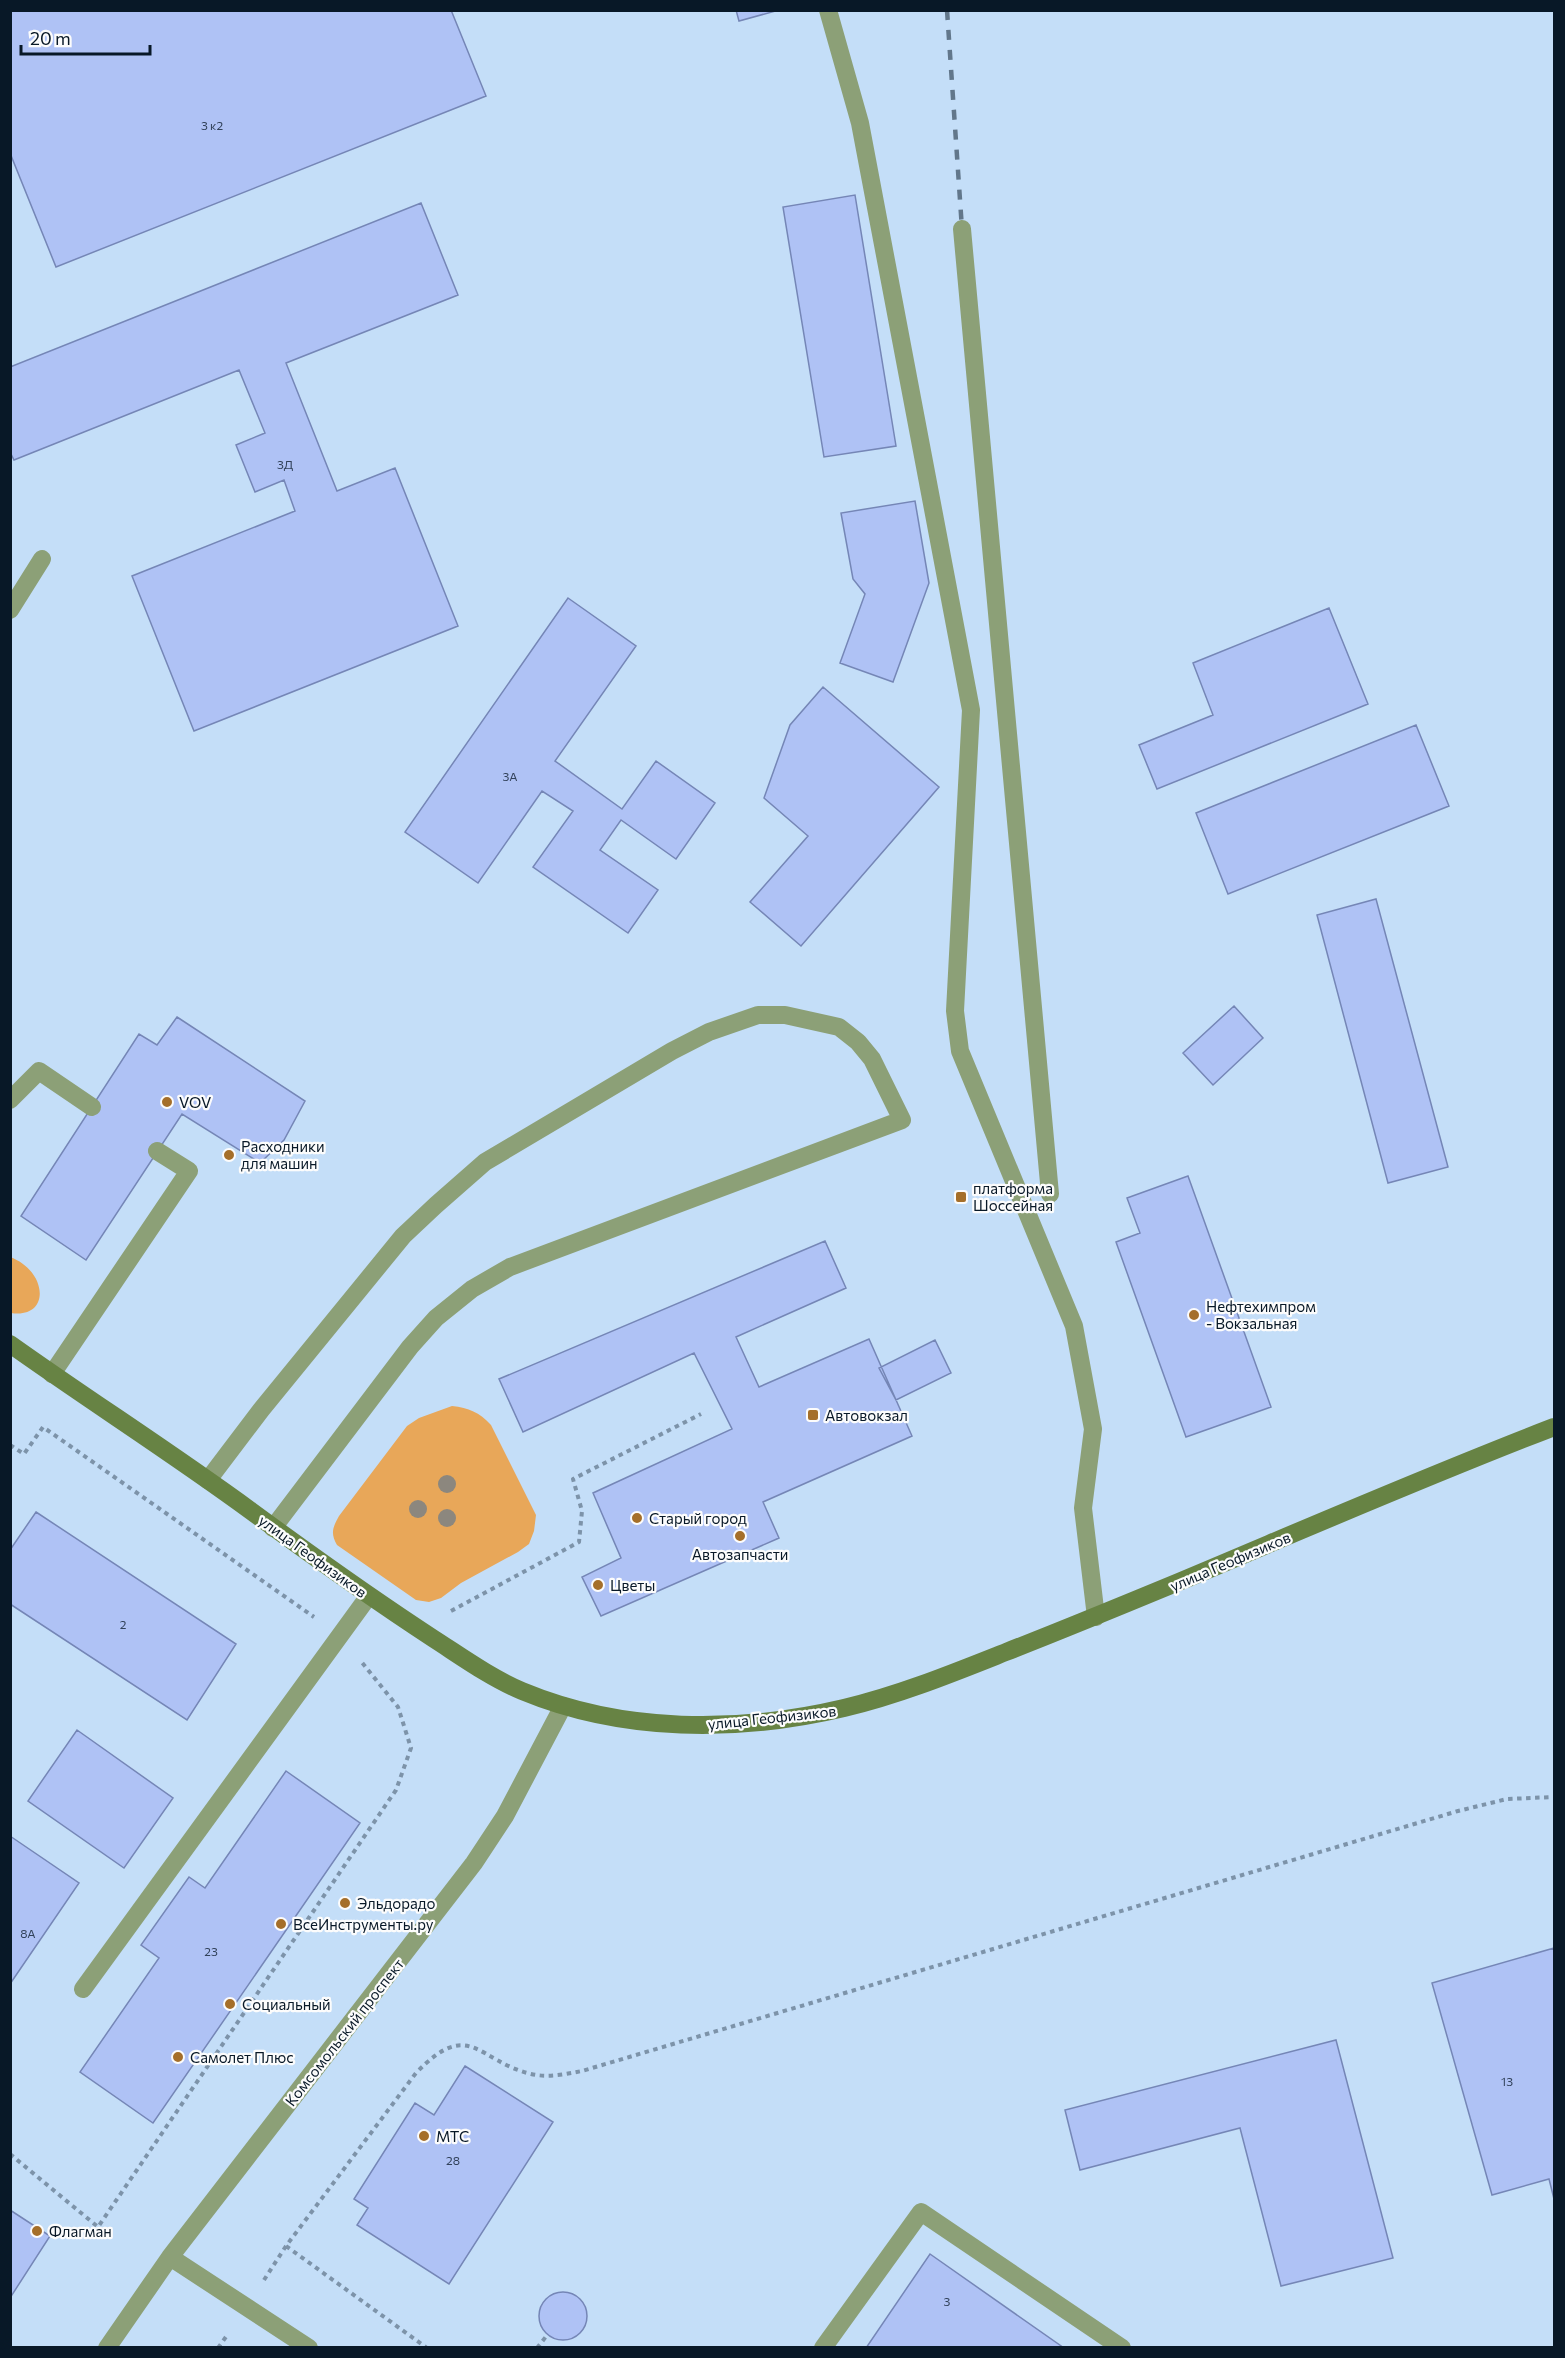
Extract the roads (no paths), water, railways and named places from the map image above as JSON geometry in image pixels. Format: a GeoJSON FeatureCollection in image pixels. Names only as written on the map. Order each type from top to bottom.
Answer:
{"type":"FeatureCollection","features":[{"type":"Feature","properties":{"kind":"main road","name":"улица Геофизиков"},"geometry":{"type":"LineString","coordinates":[[10,1344],[208,1480],[368,1596],[479,1668],[520,1690],[562,1706],[621,1720],[668,1725],[727,1725],[831,1711],[916,1687],[1095,1617],[1478,1456],[1554,1427]]}},
{"type":"Feature","properties":{"kind":"street"},"geometry":{"type":"LineString","coordinates":[[828,10],[860,123],[971,710],[955,1011],[960,1051],[1074,1326],[1093,1429],[1083,1508],[1095,1617]]}},
{"type":"Feature","properties":{"kind":"street"},"geometry":{"type":"LineString","coordinates":[[962,229],[1050,1194]]}},
{"type":"Feature","properties":{"kind":"street"},"geometry":{"type":"LineString","coordinates":[[10,610],[42,560]]}},
{"type":"Feature","properties":{"kind":"street"},"geometry":{"type":"LineString","coordinates":[[208,1480],[261,1410],[403,1236],[485,1162],[672,1051],[710,1032],[758,1015],[785,1015],[838,1027],[858,1042],[872,1059],[902,1120],[510,1267],[472,1289],[436,1318],[410,1347],[273,1528]]}},
{"type":"Feature","properties":{"kind":"street"},"geometry":{"type":"LineString","coordinates":[[10,1100],[39,1071],[92,1107]]}},
{"type":"Feature","properties":{"kind":"street"},"geometry":{"type":"LineString","coordinates":[[52,1374],[189,1171],[157,1151]]}},
{"type":"Feature","properties":{"kind":"street"},"geometry":{"type":"LineString","coordinates":[[83,1989],[368,1596]]}},
{"type":"Feature","properties":{"kind":"street","name":"Комсомольский проспект"},"geometry":{"type":"LineString","coordinates":[[107,2348],[170,2257],[474,1863],[505,1816],[562,1706]]}},
{"type":"Feature","properties":{"kind":"street"},"geometry":{"type":"LineString","coordinates":[[824,2348],[921,2212],[1122,2348]]}},
{"type":"Feature","properties":{"kind":"street"},"geometry":{"type":"LineString","coordinates":[[170,2257],[309,2348]]}},
{"type":"Feature","properties":{"kind":"railway"},"geometry":{"type":"LineString","coordinates":[[947,10],[962,229]]}},
{"type":"Feature","properties":{"kind":"place","name":"VOV"},"geometry":{"type":"Point","coordinates":[167,1102]}},
{"type":"Feature","properties":{"kind":"place","name":"Расходники для машин"},"geometry":{"type":"Point","coordinates":[229,1155]}},
{"type":"Feature","properties":{"kind":"place","name":"платформа Шоссейная"},"geometry":{"type":"Point","coordinates":[961,1197]}},
{"type":"Feature","properties":{"kind":"place","name":"Нефтехимпром - Вокзальная"},"geometry":{"type":"Point","coordinates":[1194,1315]}},
{"type":"Feature","properties":{"kind":"place","name":"Автовокзал"},"geometry":{"type":"Point","coordinates":[813,1415]}},
{"type":"Feature","properties":{"kind":"place","name":"Старый город"},"geometry":{"type":"Point","coordinates":[637,1518]}},
{"type":"Feature","properties":{"kind":"place","name":"Автозапчасти"},"geometry":{"type":"Point","coordinates":[740,1536]}},
{"type":"Feature","properties":{"kind":"place","name":"Цветы"},"geometry":{"type":"Point","coordinates":[598,1585]}},
{"type":"Feature","properties":{"kind":"place","name":"Эльдорадо"},"geometry":{"type":"Point","coordinates":[345,1903]}},
{"type":"Feature","properties":{"kind":"place","name":"ВсеИнструменты.ру"},"geometry":{"type":"Point","coordinates":[281,1924]}},
{"type":"Feature","properties":{"kind":"place","name":"Социальный"},"geometry":{"type":"Point","coordinates":[230,2004]}},
{"type":"Feature","properties":{"kind":"place","name":"Самолет Плюс"},"geometry":{"type":"Point","coordinates":[178,2057]}},
{"type":"Feature","properties":{"kind":"place","name":"МТС"},"geometry":{"type":"Point","coordinates":[424,2136]}},
{"type":"Feature","properties":{"kind":"place","name":"Флагман"},"geometry":{"type":"Point","coordinates":[37,2231]}}]}
